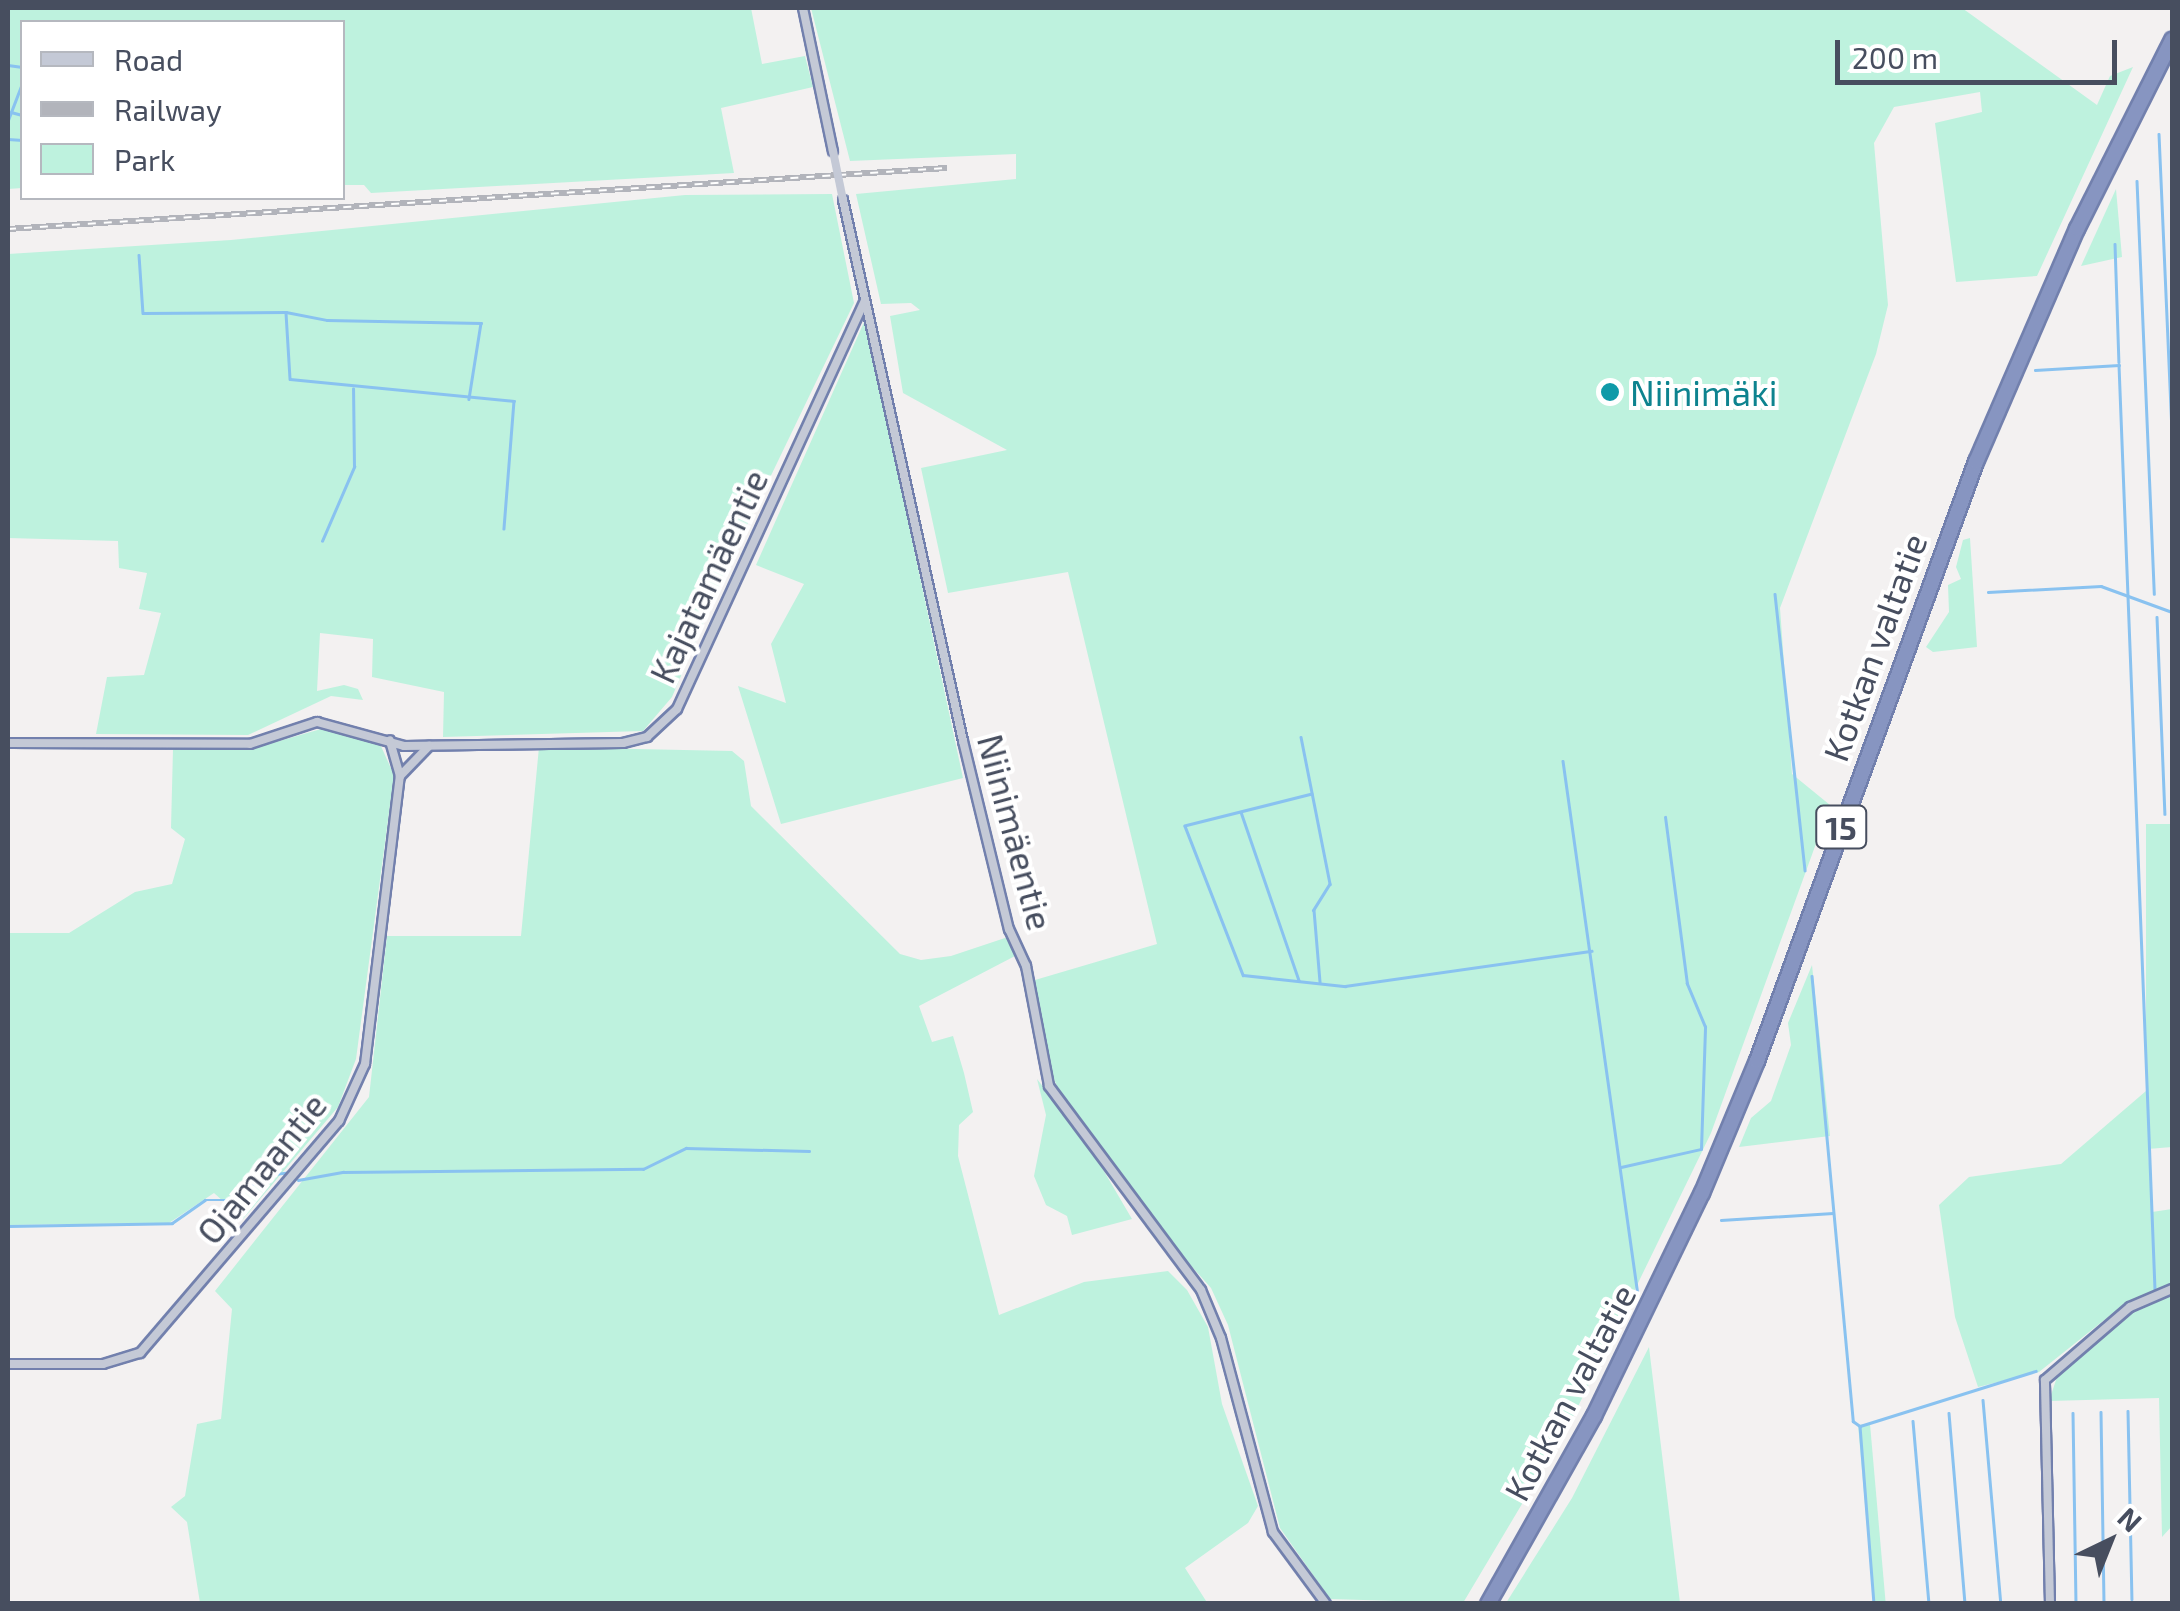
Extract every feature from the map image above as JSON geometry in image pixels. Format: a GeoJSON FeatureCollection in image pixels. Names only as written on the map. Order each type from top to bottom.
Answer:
{"type":"FeatureCollection","features":[{"type":"Feature","properties":{"kind":"highway","name":"Kotkan valtatie"},"geometry":{"type":"LineString","coordinates":[[1488,1604],[1594,1416],[1702,1192],[1757,1061],[1976,462],[2077,229],[2172,40]]}},
{"type":"Feature","properties":{"kind":"street","name":"Niinimäentie"},"geometry":{"type":"LineString","coordinates":[[802,8],[864,302],[878,338],[1009,929],[1026,966],[1048,1086],[1201,1290],[1220,1338],[1273,1532],[1326,1604]]}},
{"type":"Feature","properties":{"kind":"street","name":"Kajatamäentie"},"geometry":{"type":"LineString","coordinates":[[8,743],[250,744],[317,722],[390,740],[432,743],[623,743],[665,723],[864,302]]}},
{"type":"Feature","properties":{"kind":"street","name":"Ojamaantie"},"geometry":{"type":"LineString","coordinates":[[8,1364],[103,1364],[140,1352],[339,1121],[365,1064],[400,776],[390,740]]}},
{"type":"Feature","properties":{"kind":"street"},"geometry":{"type":"LineString","coordinates":[[400,776],[432,743]]}},
{"type":"Feature","properties":{"kind":"street"},"geometry":{"type":"LineString","coordinates":[[2050,1604],[2045,1380],[2130,1306],[2172,1289]]}},
{"type":"Feature","properties":{"kind":"green space"},"geometry":{"type":"Polygon","coordinates":[[[8,8],[751,8],[762,64],[805,56],[813,87],[721,108],[734,173],[371,193],[364,185],[345,185],[345,20],[20,20],[20,188],[8,189],[8,8]]]}},
{"type":"Feature","properties":{"kind":"green space"},"geometry":{"type":"Polygon","coordinates":[[[811,8],[1962,8],[2097,105],[2110,76],[2133,67],[2037,276],[1956,282],[1935,123],[1982,112],[1980,92],[1894,107],[1874,143],[1888,305],[1876,354],[1780,608],[1792,774],[1830,805],[1711,1133],[1569,1425],[1463,1603],[1330,1599],[1280,1528],[1228,1325],[1211,1288],[1159,1230],[1062,1097],[1048,1066],[1035,980],[1157,944],[1068,572],[948,593],[921,468],[1007,450],[903,393],[890,316],[920,310],[911,303],[881,304],[856,194],[1016,179],[1016,154],[850,161],[811,8]]]}},
{"type":"Feature","properties":{"kind":"green space"},"geometry":{"type":"Polygon","coordinates":[[[2116,189],[2122,257],[2081,266],[2116,189]]]}},
{"type":"Feature","properties":{"kind":"green space"},"geometry":{"type":"Polygon","coordinates":[[[832,194],[854,303],[727,567],[672,697],[643,731],[443,737],[444,692],[372,677],[373,639],[320,633],[317,691],[344,685],[358,689],[363,700],[331,696],[248,735],[96,734],[107,677],[144,675],[161,613],[139,609],[147,573],[119,568],[118,541],[8,538],[8,254],[231,240],[685,195],[832,194]]]}},
{"type":"Feature","properties":{"kind":"green space"},"geometry":{"type":"Polygon","coordinates":[[[865,320],[963,778],[781,824],[738,686],[786,703],[771,644],[804,584],[756,565],[865,320]]]}},
{"type":"Feature","properties":{"kind":"green space"},"geometry":{"type":"Polygon","coordinates":[[[1970,538],[1977,647],[1933,652],[1926,647],[1949,612],[1948,585],[1961,579],[1956,567],[1963,540],[1970,538]]]}},
{"type":"Feature","properties":{"kind":"green space"},"geometry":{"type":"Polygon","coordinates":[[[321,729],[380,744],[394,775],[356,1059],[338,1107],[243,1219],[214,1193],[169,1223],[8,1225],[8,933],[69,933],[135,892],[172,884],[185,839],[171,828],[173,749],[251,749],[321,729]]]}},
{"type":"Feature","properties":{"kind":"green space"},"geometry":{"type":"Polygon","coordinates":[[[539,747],[732,751],[744,761],[751,806],[900,954],[921,960],[951,956],[1008,937],[1015,956],[919,1006],[932,1042],[953,1036],[964,1073],[973,1112],[959,1125],[958,1156],[999,1315],[1084,1282],[1168,1271],[1187,1290],[1208,1327],[1222,1404],[1258,1506],[1248,1523],[1185,1568],[1208,1604],[200,1603],[187,1522],[171,1507],[185,1496],[197,1424],[221,1419],[232,1309],[215,1291],[369,1097],[387,936],[521,936],[539,747]]]}},
{"type":"Feature","properties":{"kind":"green space"},"geometry":{"type":"Polygon","coordinates":[[[2146,824],[2172,824],[2172,1147],[2148,1149],[2152,1212],[2172,1209],[2172,1285],[2118,1309],[2039,1372],[1978,1387],[1955,1317],[1939,1205],[1969,1177],[2061,1164],[2146,1091],[2146,824]]]}},
{"type":"Feature","properties":{"kind":"green space"},"geometry":{"type":"Polygon","coordinates":[[[1812,965],[1830,1136],[1739,1147],[1751,1118],[1771,1101],[1791,1045],[1788,1023],[1812,965]]]}},
{"type":"Feature","properties":{"kind":"green space"},"geometry":{"type":"Polygon","coordinates":[[[1037,1079],[1088,1144],[1132,1219],[1072,1235],[1067,1216],[1046,1205],[1034,1176],[1046,1115],[1037,1079]]]}},
{"type":"Feature","properties":{"kind":"green space"},"geometry":{"type":"Polygon","coordinates":[[[2172,1295],[2172,1526],[2162,1537],[2159,1398],[2049,1401],[2057,1377],[2137,1308],[2172,1295]]]}},
{"type":"Feature","properties":{"kind":"green space"},"geometry":{"type":"Polygon","coordinates":[[[1649,1347],[1680,1603],[1506,1603],[1572,1498],[1649,1347]]]}},
{"type":"Feature","properties":{"kind":"green space"},"geometry":{"type":"Polygon","coordinates":[[[1870,1424],[1886,1603],[1874,1604],[1858,1425],[1870,1424]]]}},
{"type":"Feature","properties":{"kind":"waterway"},"geometry":{"type":"LineString","coordinates":[[8,65],[20,67]]}},
{"type":"Feature","properties":{"kind":"waterway"},"geometry":{"type":"LineString","coordinates":[[8,120],[20,88]]}},
{"type":"Feature","properties":{"kind":"waterway"},"geometry":{"type":"LineString","coordinates":[[11,112],[20,114]]}},
{"type":"Feature","properties":{"kind":"waterway"},"geometry":{"type":"LineString","coordinates":[[2159,134],[2172,435]]}},
{"type":"Feature","properties":{"kind":"waterway"},"geometry":{"type":"LineString","coordinates":[[8,139],[20,140]]}},
{"type":"Feature","properties":{"kind":"waterway"},"geometry":{"type":"LineString","coordinates":[[2137,181],[2154,594]]}},
{"type":"Feature","properties":{"kind":"waterway"},"geometry":{"type":"LineString","coordinates":[[2115,244],[2119,362]]}},
{"type":"Feature","properties":{"kind":"waterway"},"geometry":{"type":"LineString","coordinates":[[139,255],[143,313],[286,312],[327,320],[481,323],[469,399]]}},
{"type":"Feature","properties":{"kind":"waterway"},"geometry":{"type":"LineString","coordinates":[[286,313],[290,379],[514,401],[504,529]]}},
{"type":"Feature","properties":{"kind":"waterway"},"geometry":{"type":"LineString","coordinates":[[2035,370],[2119,365],[2155,1290]]}},
{"type":"Feature","properties":{"kind":"waterway"},"geometry":{"type":"LineString","coordinates":[[322,541],[354,467],[353,389]]}},
{"type":"Feature","properties":{"kind":"waterway"},"geometry":{"type":"LineString","coordinates":[[1988,592],[2101,586],[2172,612]]}},
{"type":"Feature","properties":{"kind":"waterway"},"geometry":{"type":"LineString","coordinates":[[1775,594],[1805,870]]}},
{"type":"Feature","properties":{"kind":"waterway"},"geometry":{"type":"LineString","coordinates":[[2157,617],[2165,814]]}},
{"type":"Feature","properties":{"kind":"waterway"},"geometry":{"type":"LineString","coordinates":[[1301,737],[1330,884],[1314,910],[1320,982]]}},
{"type":"Feature","properties":{"kind":"waterway"},"geometry":{"type":"LineString","coordinates":[[1563,761],[1638,1295]]}},
{"type":"Feature","properties":{"kind":"waterway"},"geometry":{"type":"LineString","coordinates":[[1312,794],[1185,826],[1243,975],[1345,986],[1592,951]]}},
{"type":"Feature","properties":{"kind":"waterway"},"geometry":{"type":"LineString","coordinates":[[1241,812],[1299,980]]}},
{"type":"Feature","properties":{"kind":"waterway"},"geometry":{"type":"LineString","coordinates":[[1621,1167],[1701,1149],[1705,1027],[1687,984],[1665,817]]}},
{"type":"Feature","properties":{"kind":"waterway"},"geometry":{"type":"LineString","coordinates":[[1812,976],[1853,1421],[1860,1426],[2036,1371]]}},
{"type":"Feature","properties":{"kind":"waterway"},"geometry":{"type":"LineString","coordinates":[[298,1180],[343,1172],[643,1169],[686,1148],[809,1151]]}},
{"type":"Feature","properties":{"kind":"waterway"},"geometry":{"type":"LineString","coordinates":[[8,1226],[172,1223],[205,1200],[228,1200],[267,1175],[290,1172]]}},
{"type":"Feature","properties":{"kind":"waterway"},"geometry":{"type":"LineString","coordinates":[[1721,1220],[1833,1213]]}},
{"type":"Feature","properties":{"kind":"waterway"},"geometry":{"type":"LineString","coordinates":[[1983,1400],[2001,1604]]}},
{"type":"Feature","properties":{"kind":"waterway"},"geometry":{"type":"LineString","coordinates":[[2128,1411],[2132,1599]]}},
{"type":"Feature","properties":{"kind":"waterway"},"geometry":{"type":"LineString","coordinates":[[2101,1412],[2104,1604]]}},
{"type":"Feature","properties":{"kind":"waterway"},"geometry":{"type":"LineString","coordinates":[[1949,1413],[1965,1604]]}},
{"type":"Feature","properties":{"kind":"waterway"},"geometry":{"type":"LineString","coordinates":[[2073,1413],[2076,1604]]}},
{"type":"Feature","properties":{"kind":"waterway"},"geometry":{"type":"LineString","coordinates":[[1913,1421],[1929,1604]]}},
{"type":"Feature","properties":{"kind":"waterway"},"geometry":{"type":"LineString","coordinates":[[1860,1426],[1874,1604]]}},
{"type":"Feature","properties":{"kind":"railway"},"geometry":{"type":"LineString","coordinates":[[8,229],[947,168]]}},
{"type":"Feature","properties":{"kind":"place","name":"Niinimäki"},"geometry":{"type":"Point","coordinates":[1610,392]}}]}
